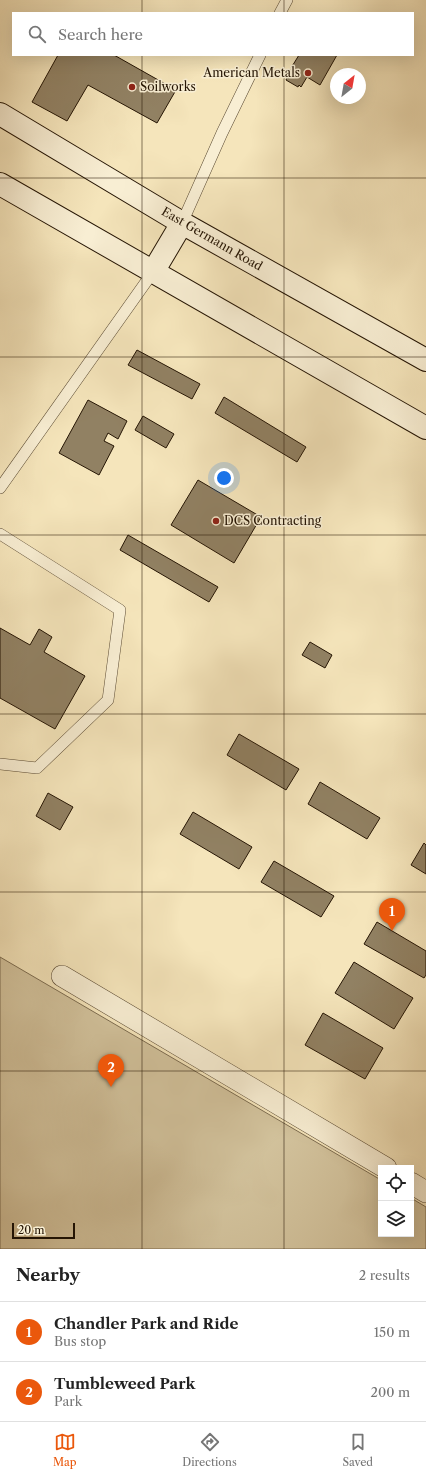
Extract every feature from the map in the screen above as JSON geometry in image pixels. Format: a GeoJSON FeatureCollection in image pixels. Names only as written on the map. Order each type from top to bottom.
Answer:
{"type":"FeatureCollection","features":[{"type":"Feature","properties":{"kind":"main road","name":"East Germann Road"},"geometry":{"type":"LineString","coordinates":[[0,114],[182,223],[426,360]]}},
{"type":"Feature","properties":{"kind":"main road"},"geometry":{"type":"LineString","coordinates":[[0,184],[426,428]]}},
{"type":"Feature","properties":{"kind":"main road"},"geometry":{"type":"LineString","coordinates":[[153,272],[182,223]]}},
{"type":"Feature","properties":{"kind":"street"},"geometry":{"type":"LineString","coordinates":[[62,976],[381,1165]]}},
{"type":"Feature","properties":{"kind":"street"},"geometry":{"type":"LineString","coordinates":[[414,1185],[426,1192]]}},
{"type":"Feature","properties":{"kind":"lane"},"geometry":{"type":"LineString","coordinates":[[281,12],[287,0]]}},
{"type":"Feature","properties":{"kind":"lane"},"geometry":{"type":"LineString","coordinates":[[182,223],[222,133],[260,56]]}},
{"type":"Feature","properties":{"kind":"lane"},"geometry":{"type":"LineString","coordinates":[[0,488],[153,272]]}},
{"type":"Feature","properties":{"kind":"lane"},"geometry":{"type":"LineString","coordinates":[[0,534],[120,610],[108,700],[37,768],[0,764]]}},
{"type":"Feature","properties":{"kind":"shaded area"},"geometry":{"type":"Polygon","coordinates":[[[0,957],[378,1178],[378,1237],[414,1237],[414,1200],[426,1207],[426,1249],[0,1249],[0,957]]]}},
{"type":"Feature","properties":{"kind":"building","name":"Soilworks"},"geometry":{"type":"Polygon","coordinates":[[[57,56],[116,56],[176,90],[157,123],[88,85],[67,121],[32,102],[57,56]]]}},
{"type":"Feature","properties":{"kind":"building","name":"American Metals"},"geometry":{"type":"Polygon","coordinates":[[[298,56],[336,56],[320,85],[307,77],[301,87],[299,85],[298,87],[286,80],[298,56]]]}},
{"type":"Feature","properties":{"kind":"building"},"geometry":{"type":"Polygon","coordinates":[[[137,350],[200,384],[192,399],[128,365],[137,350]]]}},
{"type":"Feature","properties":{"kind":"building"},"geometry":{"type":"Polygon","coordinates":[[[224,397],[306,447],[297,462],[215,413],[224,397]]]}},
{"type":"Feature","properties":{"kind":"building"},"geometry":{"type":"Polygon","coordinates":[[[88,400],[127,421],[118,439],[108,433],[104,441],[114,446],[99,475],[59,453],[88,400]]]}},
{"type":"Feature","properties":{"kind":"building"},"geometry":{"type":"Polygon","coordinates":[[[143,416],[174,434],[166,448],[135,430],[143,416]]]}},
{"type":"Feature","properties":{"kind":"building","name":"DCS Contracting"},"geometry":{"type":"Polygon","coordinates":[[[198,480],[261,517],[234,563],[171,525],[198,480]]]}},
{"type":"Feature","properties":{"kind":"building"},"geometry":{"type":"Polygon","coordinates":[[[128,535],[218,587],[209,602],[120,550],[128,535]]]}},
{"type":"Feature","properties":{"kind":"building"},"geometry":{"type":"Polygon","coordinates":[[[0,628],[30,645],[39,629],[52,637],[44,652],[85,676],[55,729],[0,698],[0,628]]]}},
{"type":"Feature","properties":{"kind":"building"},"geometry":{"type":"Polygon","coordinates":[[[310,642],[332,655],[325,668],[302,655],[310,642]]]}},
{"type":"Feature","properties":{"kind":"building"},"geometry":{"type":"Polygon","coordinates":[[[239,734],[299,769],[286,790],[227,755],[239,734]]]}},
{"type":"Feature","properties":{"kind":"building"},"geometry":{"type":"Polygon","coordinates":[[[320,782],[380,818],[367,839],[308,804],[320,782]]]}},
{"type":"Feature","properties":{"kind":"building"},"geometry":{"type":"Polygon","coordinates":[[[48,793],[73,807],[60,830],[36,816],[48,793]]]}},
{"type":"Feature","properties":{"kind":"building"},"geometry":{"type":"Polygon","coordinates":[[[193,812],[252,847],[239,869],[180,834],[193,812]]]}},
{"type":"Feature","properties":{"kind":"building"},"geometry":{"type":"Polygon","coordinates":[[[424,843],[426,845],[426,874],[411,865],[424,843]]]}},
{"type":"Feature","properties":{"kind":"building"},"geometry":{"type":"Polygon","coordinates":[[[274,861],[334,896],[321,917],[261,882],[274,861]]]}},
{"type":"Feature","properties":{"kind":"building"},"geometry":{"type":"Polygon","coordinates":[[[377,922],[426,951],[426,975],[424,978],[364,944],[377,922]]]}},
{"type":"Feature","properties":{"kind":"building"},"geometry":{"type":"Polygon","coordinates":[[[354,962],[413,998],[394,1029],[335,993],[354,962]]]}},
{"type":"Feature","properties":{"kind":"building"},"geometry":{"type":"Polygon","coordinates":[[[323,1013],[383,1048],[365,1079],[305,1045],[323,1013]]]}},
{"type":"Feature","properties":{"kind":"place","name":"American Metals"},"geometry":{"type":"Point","coordinates":[308,73]}},
{"type":"Feature","properties":{"kind":"place","name":"Soilworks"},"geometry":{"type":"Point","coordinates":[132,87]}},
{"type":"Feature","properties":{"kind":"place","name":"DCS Contracting"},"geometry":{"type":"Point","coordinates":[216,521]}},
{"type":"Feature","properties":{"kind":"place","name":"Chandler Park and Ride"},"geometry":{"type":"Point","coordinates":[392,931]}},
{"type":"Feature","properties":{"kind":"place","name":"Tumbleweed Park"},"geometry":{"type":"Point","coordinates":[111,1087]}}]}
